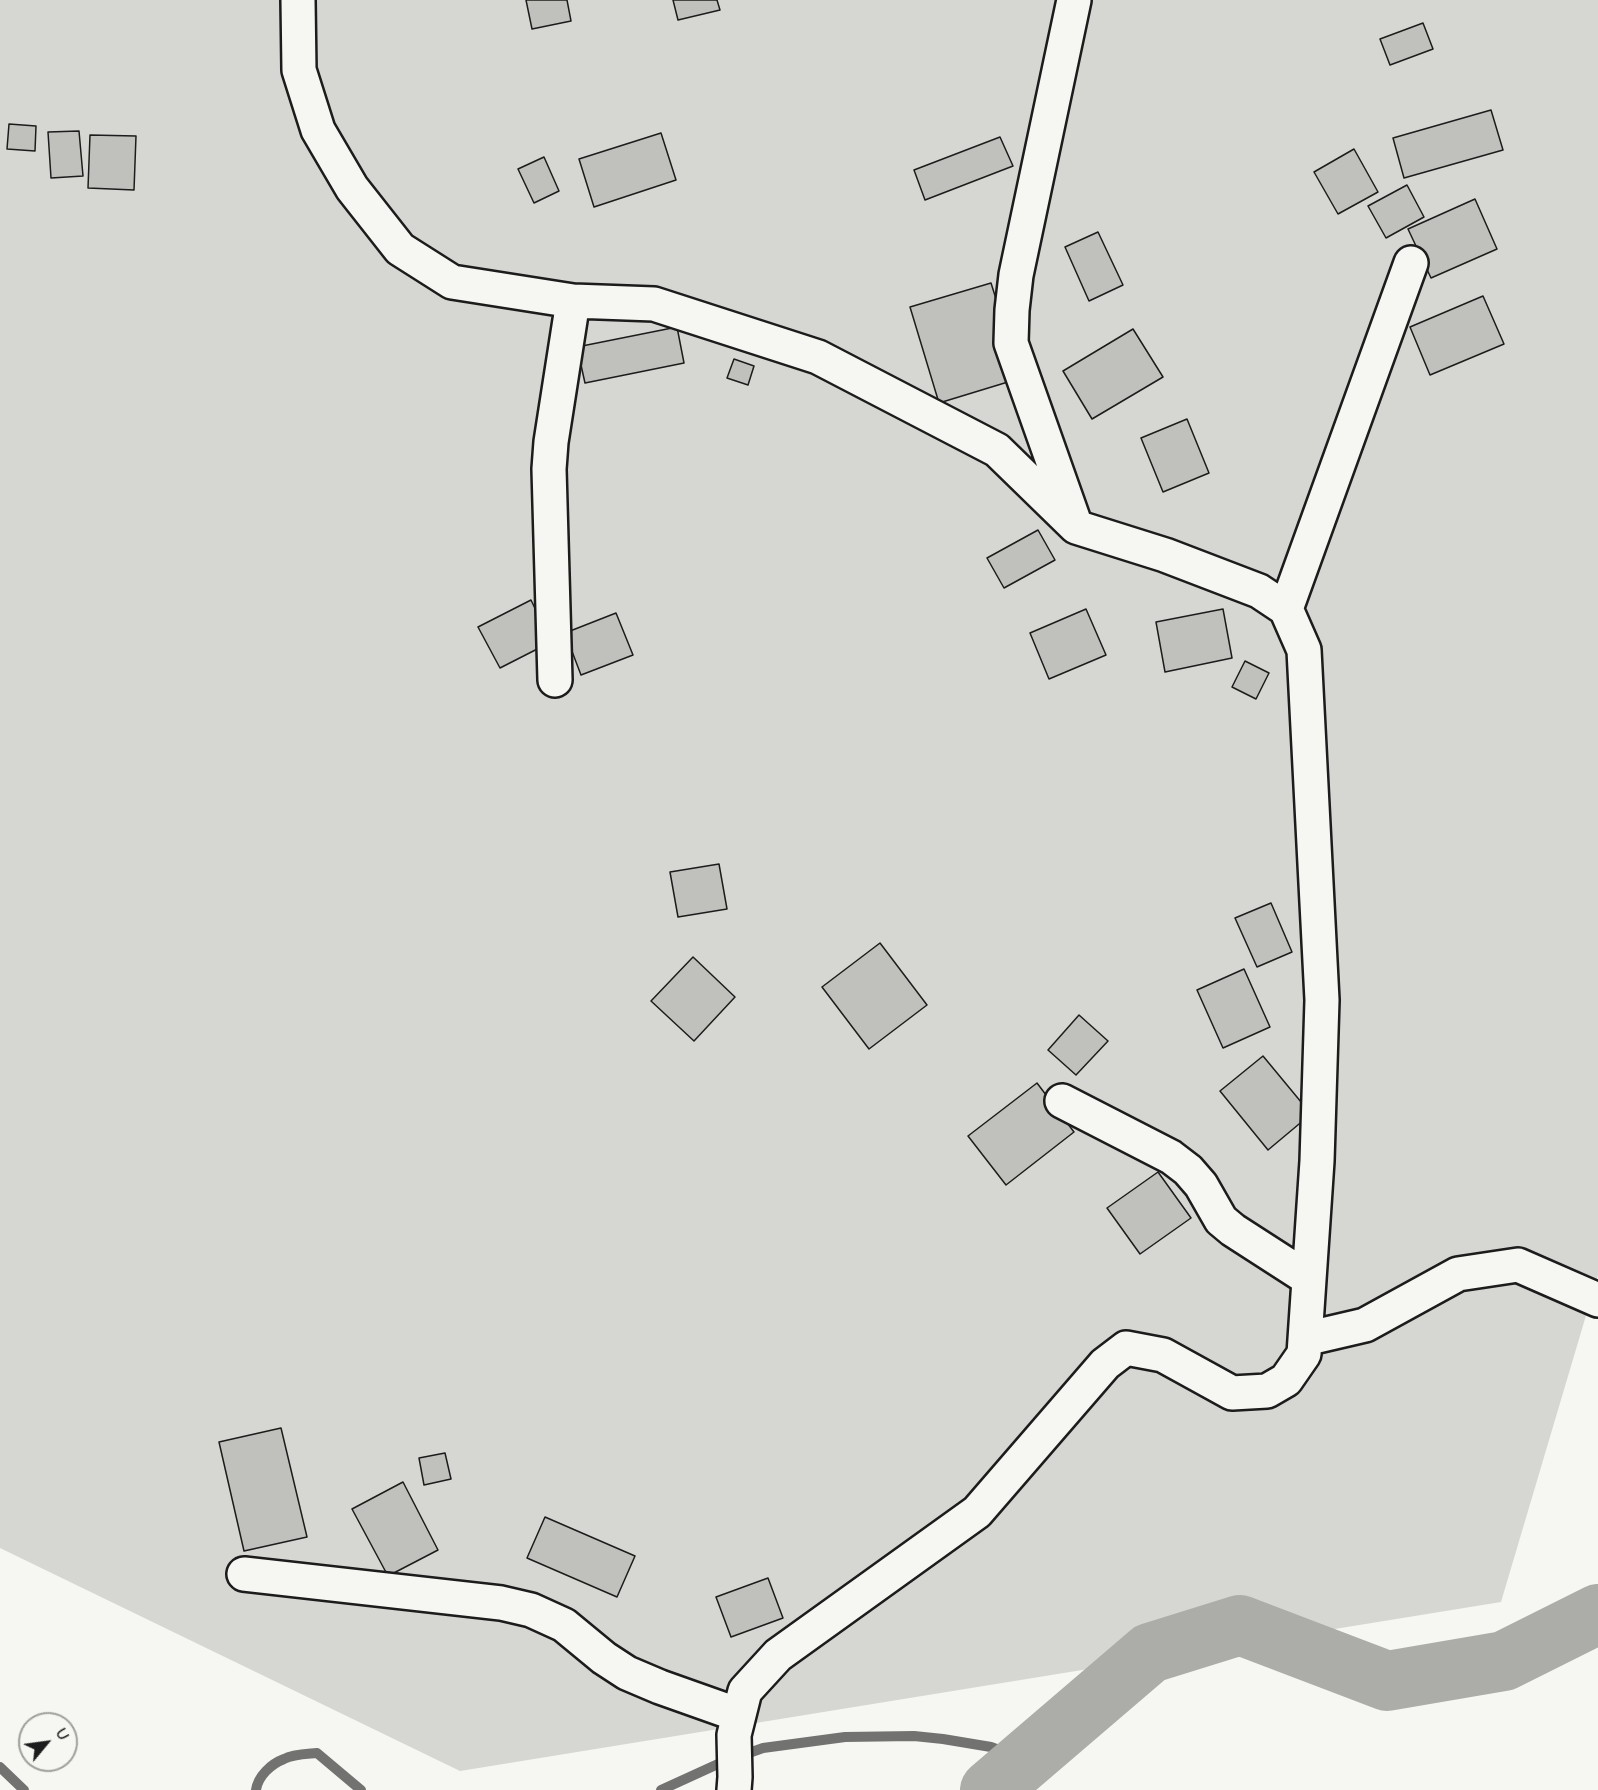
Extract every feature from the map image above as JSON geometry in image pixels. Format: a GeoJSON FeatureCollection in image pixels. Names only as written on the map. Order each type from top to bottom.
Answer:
{"type":"FeatureCollection","features":[{"type":"Feature","properties":{"kind":"street"},"geometry":{"type":"LineString","coordinates":[[298,0],[299,70],[318,130],[352,189],[400,249],[452,282],[573,301],[654,304],[818,357],[997,450],[1076,527],[1165,555],[1259,591],[1286,609],[1304,650],[1322,1000],[1317,1161],[1304,1354],[1286,1380],[1267,1391],[1232,1393],[1163,1355],[1126,1348],[1105,1364],[977,1512],[778,1655],[745,1690],[736,1725],[735,1783]]}},
{"type":"Feature","properties":{"kind":"street"},"geometry":{"type":"LineString","coordinates":[[1074,0],[1016,275],[1011,343],[1076,527]]}},
{"type":"Feature","properties":{"kind":"street"},"geometry":{"type":"LineString","coordinates":[[1286,609],[1411,263]]}},
{"type":"Feature","properties":{"kind":"street"},"geometry":{"type":"LineString","coordinates":[[555,680],[549,469],[551,442],[573,301]]}},
{"type":"Feature","properties":{"kind":"street"},"geometry":{"type":"LineString","coordinates":[[1062,1101],[1172,1157],[1201,1185],[1221,1220],[1309,1279]]}},
{"type":"Feature","properties":{"kind":"street"},"geometry":{"type":"LineString","coordinates":[[1305,1339],[1365,1325],[1458,1274],[1518,1265],[1598,1300]]}},
{"type":"Feature","properties":{"kind":"street"},"geometry":{"type":"LineString","coordinates":[[244,1574],[501,1603],[531,1610],[564,1625],[604,1658],[627,1673],[736,1725]]}},
{"type":"Feature","properties":{"kind":"shaded area"},"geometry":{"type":"Polygon","coordinates":[[[0,0],[1598,0],[1598,1275],[1501,1602],[460,1771],[0,1548],[0,0]]]}},
{"type":"Feature","properties":{"kind":"building"},"geometry":{"type":"Polygon","coordinates":[[[526,0],[567,0],[571,21],[532,29],[526,0]]]}},
{"type":"Feature","properties":{"kind":"building"},"geometry":{"type":"Polygon","coordinates":[[[673,0],[717,0],[720,10],[678,20],[673,0]]]}},
{"type":"Feature","properties":{"kind":"building"},"geometry":{"type":"Polygon","coordinates":[[[1423,23],[1433,49],[1390,65],[1380,39],[1423,23]]]}},
{"type":"Feature","properties":{"kind":"building"},"geometry":{"type":"Polygon","coordinates":[[[1491,110],[1503,150],[1404,178],[1393,138],[1491,110]]]}},
{"type":"Feature","properties":{"kind":"building"},"geometry":{"type":"Polygon","coordinates":[[[9,124],[36,126],[35,151],[7,149],[9,124]]]}},
{"type":"Feature","properties":{"kind":"building"},"geometry":{"type":"Polygon","coordinates":[[[79,131],[83,176],[51,178],[48,132],[79,131]]]}},
{"type":"Feature","properties":{"kind":"building"},"geometry":{"type":"Polygon","coordinates":[[[661,133],[676,180],[594,207],[579,159],[661,133]]]}},
{"type":"Feature","properties":{"kind":"building"},"geometry":{"type":"Polygon","coordinates":[[[90,135],[136,136],[134,190],[88,188],[90,135]]]}},
{"type":"Feature","properties":{"kind":"building"},"geometry":{"type":"Polygon","coordinates":[[[1000,137],[1013,166],[925,200],[914,170],[1000,137]]]}},
{"type":"Feature","properties":{"kind":"building"},"geometry":{"type":"Polygon","coordinates":[[[1354,149],[1378,192],[1338,214],[1314,172],[1354,149]]]}},
{"type":"Feature","properties":{"kind":"building"},"geometry":{"type":"Polygon","coordinates":[[[544,157],[559,191],[534,203],[518,169],[544,157]]]}},
{"type":"Feature","properties":{"kind":"building"},"geometry":{"type":"Polygon","coordinates":[[[1407,185],[1424,217],[1386,238],[1368,206],[1407,185]]]}},
{"type":"Feature","properties":{"kind":"building"},"geometry":{"type":"Polygon","coordinates":[[[1475,199],[1497,249],[1431,278],[1408,229],[1475,199]]]}},
{"type":"Feature","properties":{"kind":"building"},"geometry":{"type":"Polygon","coordinates":[[[1098,232],[1123,285],[1089,301],[1065,247],[1098,232]]]}},
{"type":"Feature","properties":{"kind":"building"},"geometry":{"type":"Polygon","coordinates":[[[991,283],[1021,378],[939,403],[910,307],[991,283]]]}},
{"type":"Feature","properties":{"kind":"building"},"geometry":{"type":"Polygon","coordinates":[[[1483,296],[1504,344],[1430,375],[1410,327],[1483,296]]]}},
{"type":"Feature","properties":{"kind":"building"},"geometry":{"type":"Polygon","coordinates":[[[677,327],[684,363],[585,383],[577,347],[677,327]]]}},
{"type":"Feature","properties":{"kind":"building"},"geometry":{"type":"Polygon","coordinates":[[[1133,329],[1163,377],[1092,419],[1063,371],[1133,329]]]}},
{"type":"Feature","properties":{"kind":"building"},"geometry":{"type":"Polygon","coordinates":[[[734,359],[754,366],[748,385],[727,378],[734,359]]]}},
{"type":"Feature","properties":{"kind":"building"},"geometry":{"type":"Polygon","coordinates":[[[1187,419],[1209,473],[1163,492],[1141,438],[1187,419]]]}},
{"type":"Feature","properties":{"kind":"building"},"geometry":{"type":"Polygon","coordinates":[[[1038,530],[1055,560],[1004,588],[987,558],[1038,530]]]}},
{"type":"Feature","properties":{"kind":"building"},"geometry":{"type":"Polygon","coordinates":[[[531,600],[551,642],[500,668],[478,627],[531,600]]]}},
{"type":"Feature","properties":{"kind":"building"},"geometry":{"type":"Polygon","coordinates":[[[1086,609],[1106,655],[1049,679],[1030,633],[1086,609]]]}},
{"type":"Feature","properties":{"kind":"building"},"geometry":{"type":"Polygon","coordinates":[[[1223,609],[1232,658],[1165,672],[1156,622],[1223,609]]]}},
{"type":"Feature","properties":{"kind":"building"},"geometry":{"type":"Polygon","coordinates":[[[616,613],[633,655],[581,675],[565,633],[616,613]]]}},
{"type":"Feature","properties":{"kind":"building"},"geometry":{"type":"Polygon","coordinates":[[[1245,661],[1269,673],[1256,699],[1232,687],[1245,661]]]}},
{"type":"Feature","properties":{"kind":"building"},"geometry":{"type":"Polygon","coordinates":[[[719,864],[727,909],[678,917],[670,872],[719,864]]]}},
{"type":"Feature","properties":{"kind":"building"},"geometry":{"type":"Polygon","coordinates":[[[1271,903],[1292,952],[1257,967],[1235,918],[1271,903]]]}},
{"type":"Feature","properties":{"kind":"building"},"geometry":{"type":"Polygon","coordinates":[[[880,943],[927,1005],[869,1049],[822,987],[880,943]]]}},
{"type":"Feature","properties":{"kind":"building"},"geometry":{"type":"Polygon","coordinates":[[[693,957],[735,997],[694,1041],[651,1001],[693,957]]]}},
{"type":"Feature","properties":{"kind":"building"},"geometry":{"type":"Polygon","coordinates":[[[1244,969],[1270,1027],[1223,1048],[1197,990],[1244,969]]]}},
{"type":"Feature","properties":{"kind":"building"},"geometry":{"type":"Polygon","coordinates":[[[1079,1015],[1108,1041],[1076,1075],[1048,1050],[1079,1015]]]}},
{"type":"Feature","properties":{"kind":"building"},"geometry":{"type":"Polygon","coordinates":[[[1263,1056],[1311,1114],[1268,1150],[1220,1091],[1263,1056]]]}},
{"type":"Feature","properties":{"kind":"building"},"geometry":{"type":"Polygon","coordinates":[[[1037,1083],[1074,1132],[1006,1185],[968,1136],[1037,1083]]]}},
{"type":"Feature","properties":{"kind":"building"},"geometry":{"type":"Polygon","coordinates":[[[1158,1172],[1191,1218],[1140,1254],[1107,1208],[1158,1172]]]}},
{"type":"Feature","properties":{"kind":"building"},"geometry":{"type":"Polygon","coordinates":[[[281,1428],[307,1537],[244,1551],[219,1442],[281,1428]]]}},
{"type":"Feature","properties":{"kind":"building"},"geometry":{"type":"Polygon","coordinates":[[[445,1453],[451,1479],[424,1485],[419,1458],[445,1453]]]}},
{"type":"Feature","properties":{"kind":"building"},"geometry":{"type":"Polygon","coordinates":[[[403,1482],[438,1550],[388,1576],[352,1509],[403,1482]]]}},
{"type":"Feature","properties":{"kind":"building"},"geometry":{"type":"Polygon","coordinates":[[[545,1517],[635,1556],[617,1597],[527,1558],[545,1517]]]}},
{"type":"Feature","properties":{"kind":"building"},"geometry":{"type":"Polygon","coordinates":[[[768,1578],[783,1618],[731,1637],[716,1597],[768,1578]]]}},
{"type":"Feature","properties":{"kind":"waterway"},"geometry":{"type":"LineString","coordinates":[[990,1790],[1150,1653],[1240,1625],[1387,1681],[1504,1661],[1598,1614]]}},
{"type":"Feature","properties":{"kind":"waterway"},"geometry":{"type":"LineString","coordinates":[[661,1790],[718,1764],[763,1748],[845,1737],[914,1736],[943,1739],[991,1747],[1026,1760]]}},
{"type":"Feature","properties":{"kind":"waterway"},"geometry":{"type":"LineString","coordinates":[[256,1790],[262,1775],[274,1764],[292,1756],[317,1753],[361,1790]]}},
{"type":"Feature","properties":{"kind":"waterway"},"geometry":{"type":"LineString","coordinates":[[0,1767],[24,1790]]}}]}
